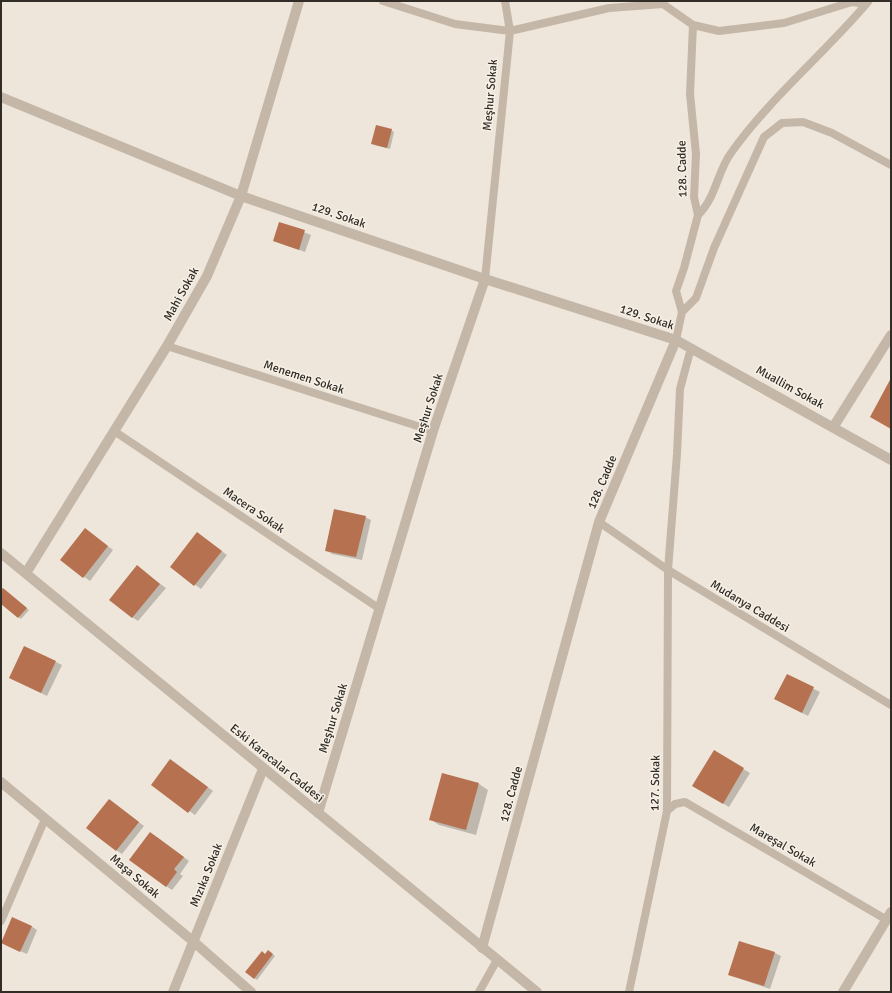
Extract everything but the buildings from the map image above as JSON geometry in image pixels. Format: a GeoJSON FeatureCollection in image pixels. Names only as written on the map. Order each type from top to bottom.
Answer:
{"type":"FeatureCollection","features":[{"type":"Feature","properties":{"kind":"street","name":"Mahi Sokak"},"geometry":{"type":"LineString","coordinates":[[26,573],[167,346],[207,276],[241,196],[299,1]]}},
{"type":"Feature","properties":{"kind":"street","name":"129. Sokak"},"geometry":{"type":"LineString","coordinates":[[1,97],[241,196],[676,340]]}},
{"type":"Feature","properties":{"kind":"street","name":"Meşhur Sokak"},"geometry":{"type":"LineString","coordinates":[[318,814],[433,431],[485,278]]}},
{"type":"Feature","properties":{"kind":"street"},"geometry":{"type":"LineString","coordinates":[[834,426],[891,335]]}},
{"type":"Feature","properties":{"kind":"street","name":"Muallim Sokak"},"geometry":{"type":"LineString","coordinates":[[676,340],[834,426],[891,460]]}},
{"type":"Feature","properties":{"kind":"street","name":"128. Cadde"},"geometry":{"type":"LineString","coordinates":[[482,948],[599,522],[676,340]]}},
{"type":"Feature","properties":{"kind":"street","name":"Eski Karacalar Caddesi"},"geometry":{"type":"LineString","coordinates":[[1,553],[537,992]]}},
{"type":"Feature","properties":{"kind":"street","name":"Mızıka Sokak"},"geometry":{"type":"LineString","coordinates":[[173,992],[263,769]]}},
{"type":"Feature","properties":{"kind":"street","name":"Maşa Sokak"},"geometry":{"type":"LineString","coordinates":[[1,782],[194,942],[251,992]]}},
{"type":"Feature","properties":{"kind":"street"},"geometry":{"type":"LineString","coordinates":[[843,992],[889,916]]}},
{"type":"Feature","properties":{"kind":"lane"},"geometry":{"type":"LineString","coordinates":[[383,1],[455,24],[510,31],[609,8],[663,4],[694,25],[719,31],[784,23],[852,2],[867,3]]}},
{"type":"Feature","properties":{"kind":"lane","name":"Meşhur Sokak"},"geometry":{"type":"LineString","coordinates":[[485,278],[510,31],[505,1]]}},
{"type":"Feature","properties":{"kind":"lane"},"geometry":{"type":"LineString","coordinates":[[698,215],[707,206],[730,154],[774,101],[867,3]]}},
{"type":"Feature","properties":{"kind":"lane","name":"128. Cadde"},"geometry":{"type":"LineString","coordinates":[[676,340],[682,312],[676,291],[684,268],[698,215],[694,196],[696,154],[690,94],[694,25]]}},
{"type":"Feature","properties":{"kind":"lane"},"geometry":{"type":"LineString","coordinates":[[682,312],[696,298],[714,248],[764,137],[782,123],[803,122],[832,133],[891,165]]}},
{"type":"Feature","properties":{"kind":"lane","name":"Menemen Sokak"},"geometry":{"type":"LineString","coordinates":[[167,346],[433,431]]}},
{"type":"Feature","properties":{"kind":"lane","name":"127. Sokak"},"geometry":{"type":"LineString","coordinates":[[629,992],[667,811],[668,570],[677,454],[680,389],[691,348]]}},
{"type":"Feature","properties":{"kind":"lane","name":"Macera Sokak"},"geometry":{"type":"LineString","coordinates":[[114,430],[380,609]]}},
{"type":"Feature","properties":{"kind":"lane","name":"Mudanya Caddesi"},"geometry":{"type":"LineString","coordinates":[[599,522],[668,570],[891,705]]}},
{"type":"Feature","properties":{"kind":"lane","name":"Mareşal Sokak"},"geometry":{"type":"LineString","coordinates":[[667,811],[675,804],[685,802],[889,916]]}},
{"type":"Feature","properties":{"kind":"lane"},"geometry":{"type":"LineString","coordinates":[[1,920],[45,819]]}},
{"type":"Feature","properties":{"kind":"lane"},"geometry":{"type":"LineString","coordinates":[[479,992],[497,960]]}}]}
